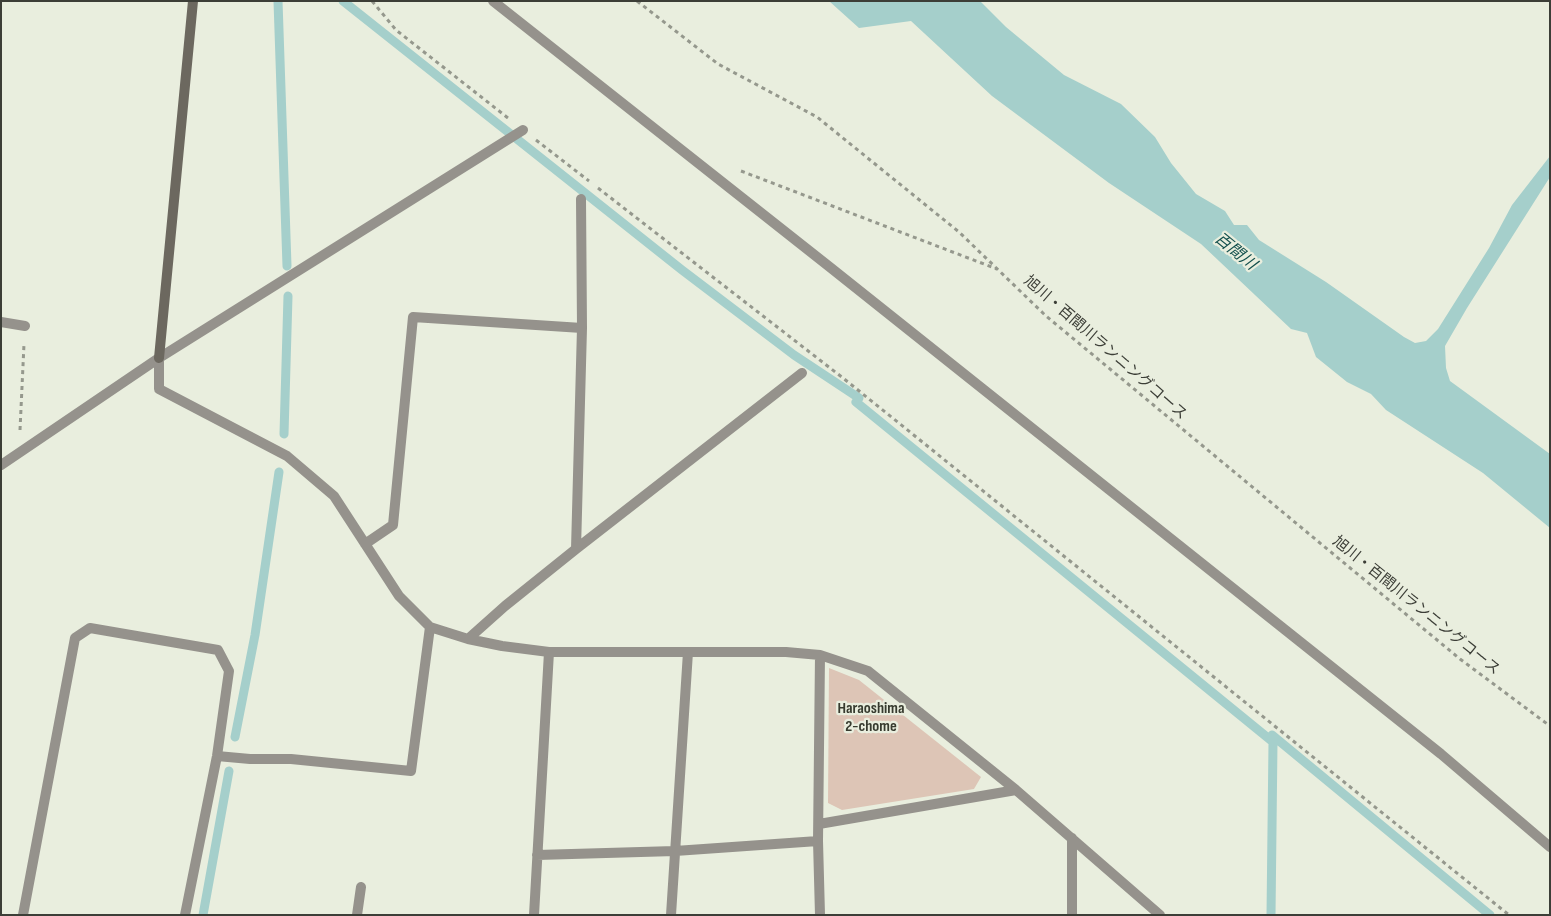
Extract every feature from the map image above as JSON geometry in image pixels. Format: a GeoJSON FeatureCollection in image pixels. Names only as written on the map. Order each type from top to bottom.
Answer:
{"type":"FeatureCollection","features":[{"type":"Feature","properties":{"kind":"street"},"geometry":{"type":"LineString","coordinates":[[192,1],[159,358],[159,389],[287,456],[334,496],[399,596],[430,627],[468,639],[502,646],[549,652],[786,652],[820,655],[868,671],[1016,790],[1160,915]]}},
{"type":"Feature","properties":{"kind":"street"},"geometry":{"type":"LineString","coordinates":[[493,1],[847,280],[1441,754],[1550,847]]}},
{"type":"Feature","properties":{"kind":"street"},"geometry":{"type":"LineString","coordinates":[[1,465],[159,358],[516,134]]}},
{"type":"Feature","properties":{"kind":"street"},"geometry":{"type":"LineString","coordinates":[[576,549],[582,328],[581,199]]}},
{"type":"Feature","properties":{"kind":"street"},"geometry":{"type":"LineString","coordinates":[[365,544],[393,525],[412,317],[582,328]]}},
{"type":"Feature","properties":{"kind":"street"},"geometry":{"type":"LineString","coordinates":[[1,322],[25,326]]}},
{"type":"Feature","properties":{"kind":"street"},"geometry":{"type":"LineString","coordinates":[[468,639],[505,606],[576,549],[802,373]]}},
{"type":"Feature","properties":{"kind":"street"},"geometry":{"type":"LineString","coordinates":[[216,756],[291,759],[412,771],[430,627]]}},
{"type":"Feature","properties":{"kind":"street"},"geometry":{"type":"LineString","coordinates":[[23,915],[75,638],[90,628],[218,650],[228,672],[216,756],[185,915]]}},
{"type":"Feature","properties":{"kind":"street"},"geometry":{"type":"LineString","coordinates":[[534,915],[549,652]]}},
{"type":"Feature","properties":{"kind":"street"},"geometry":{"type":"LineString","coordinates":[[672,915],[688,652]]}},
{"type":"Feature","properties":{"kind":"street"},"geometry":{"type":"LineString","coordinates":[[820,655],[818,824],[820,915]]}},
{"type":"Feature","properties":{"kind":"street"},"geometry":{"type":"LineString","coordinates":[[818,824],[1016,790]]}},
{"type":"Feature","properties":{"kind":"street"},"geometry":{"type":"LineString","coordinates":[[1072,838],[1072,915]]}},
{"type":"Feature","properties":{"kind":"street"},"geometry":{"type":"LineString","coordinates":[[537,854],[675,851],[818,841]]}},
{"type":"Feature","properties":{"kind":"street"},"geometry":{"type":"LineString","coordinates":[[357,915],[361,887]]}},
{"type":"Feature","properties":{"kind":"path"},"geometry":{"type":"LineString","coordinates":[[372,1],[396,30],[516,134],[859,390],[1509,915]]}},
{"type":"Feature","properties":{"kind":"path","name":"旭川・百間川ランニングコース"},"geometry":{"type":"LineString","coordinates":[[637,1],[718,64],[817,117],[959,232],[1046,316],[1460,658],[1550,726]]}},
{"type":"Feature","properties":{"kind":"path"},"geometry":{"type":"LineString","coordinates":[[733,168],[999,271]]}},
{"type":"Feature","properties":{"kind":"path"},"geometry":{"type":"LineString","coordinates":[[25,326],[20,434],[25,449]]}},
{"type":"Feature","properties":{"kind":"shaded area"},"geometry":{"type":"Polygon","coordinates":[[[829,668],[859,680],[981,777],[974,789],[842,810],[828,803],[829,668]]]}},
{"type":"Feature","properties":{"kind":"water","name":"百間川"},"geometry":{"type":"Polygon","coordinates":[[[829,1],[980,1],[1006,27],[1064,75],[1121,104],[1155,137],[1171,163],[1196,194],[1225,211],[1234,225],[1247,225],[1259,240],[1326,282],[1415,343],[1426,341],[1438,329],[1489,248],[1512,205],[1550,156],[1550,177],[1445,346],[1446,368],[1450,381],[1550,454],[1550,528],[1483,473],[1386,410],[1371,394],[1347,382],[1316,357],[1307,333],[1291,329],[1201,244],[1109,183],[992,96],[911,21],[859,28],[829,1]]]}},
{"type":"Feature","properties":{"kind":"waterway"},"geometry":{"type":"LineString","coordinates":[[278,1],[287,266]]}},
{"type":"Feature","properties":{"kind":"waterway"},"geometry":{"type":"LineString","coordinates":[[343,1],[682,270],[794,355],[859,398],[856,402],[1273,742],[1271,915]]}},
{"type":"Feature","properties":{"kind":"waterway"},"geometry":{"type":"LineString","coordinates":[[284,434],[288,296]]}},
{"type":"Feature","properties":{"kind":"waterway"},"geometry":{"type":"LineString","coordinates":[[235,737],[255,635],[279,472]]}},
{"type":"Feature","properties":{"kind":"waterway"},"geometry":{"type":"LineString","coordinates":[[1272,735],[1490,915]]}},
{"type":"Feature","properties":{"kind":"waterway"},"geometry":{"type":"LineString","coordinates":[[203,915],[229,771]]}},
{"type":"Feature","properties":{"kind":"district","name":"Haraoshima 2-chome"},"geometry":{"type":"Point","coordinates":[871,718]}}]}
